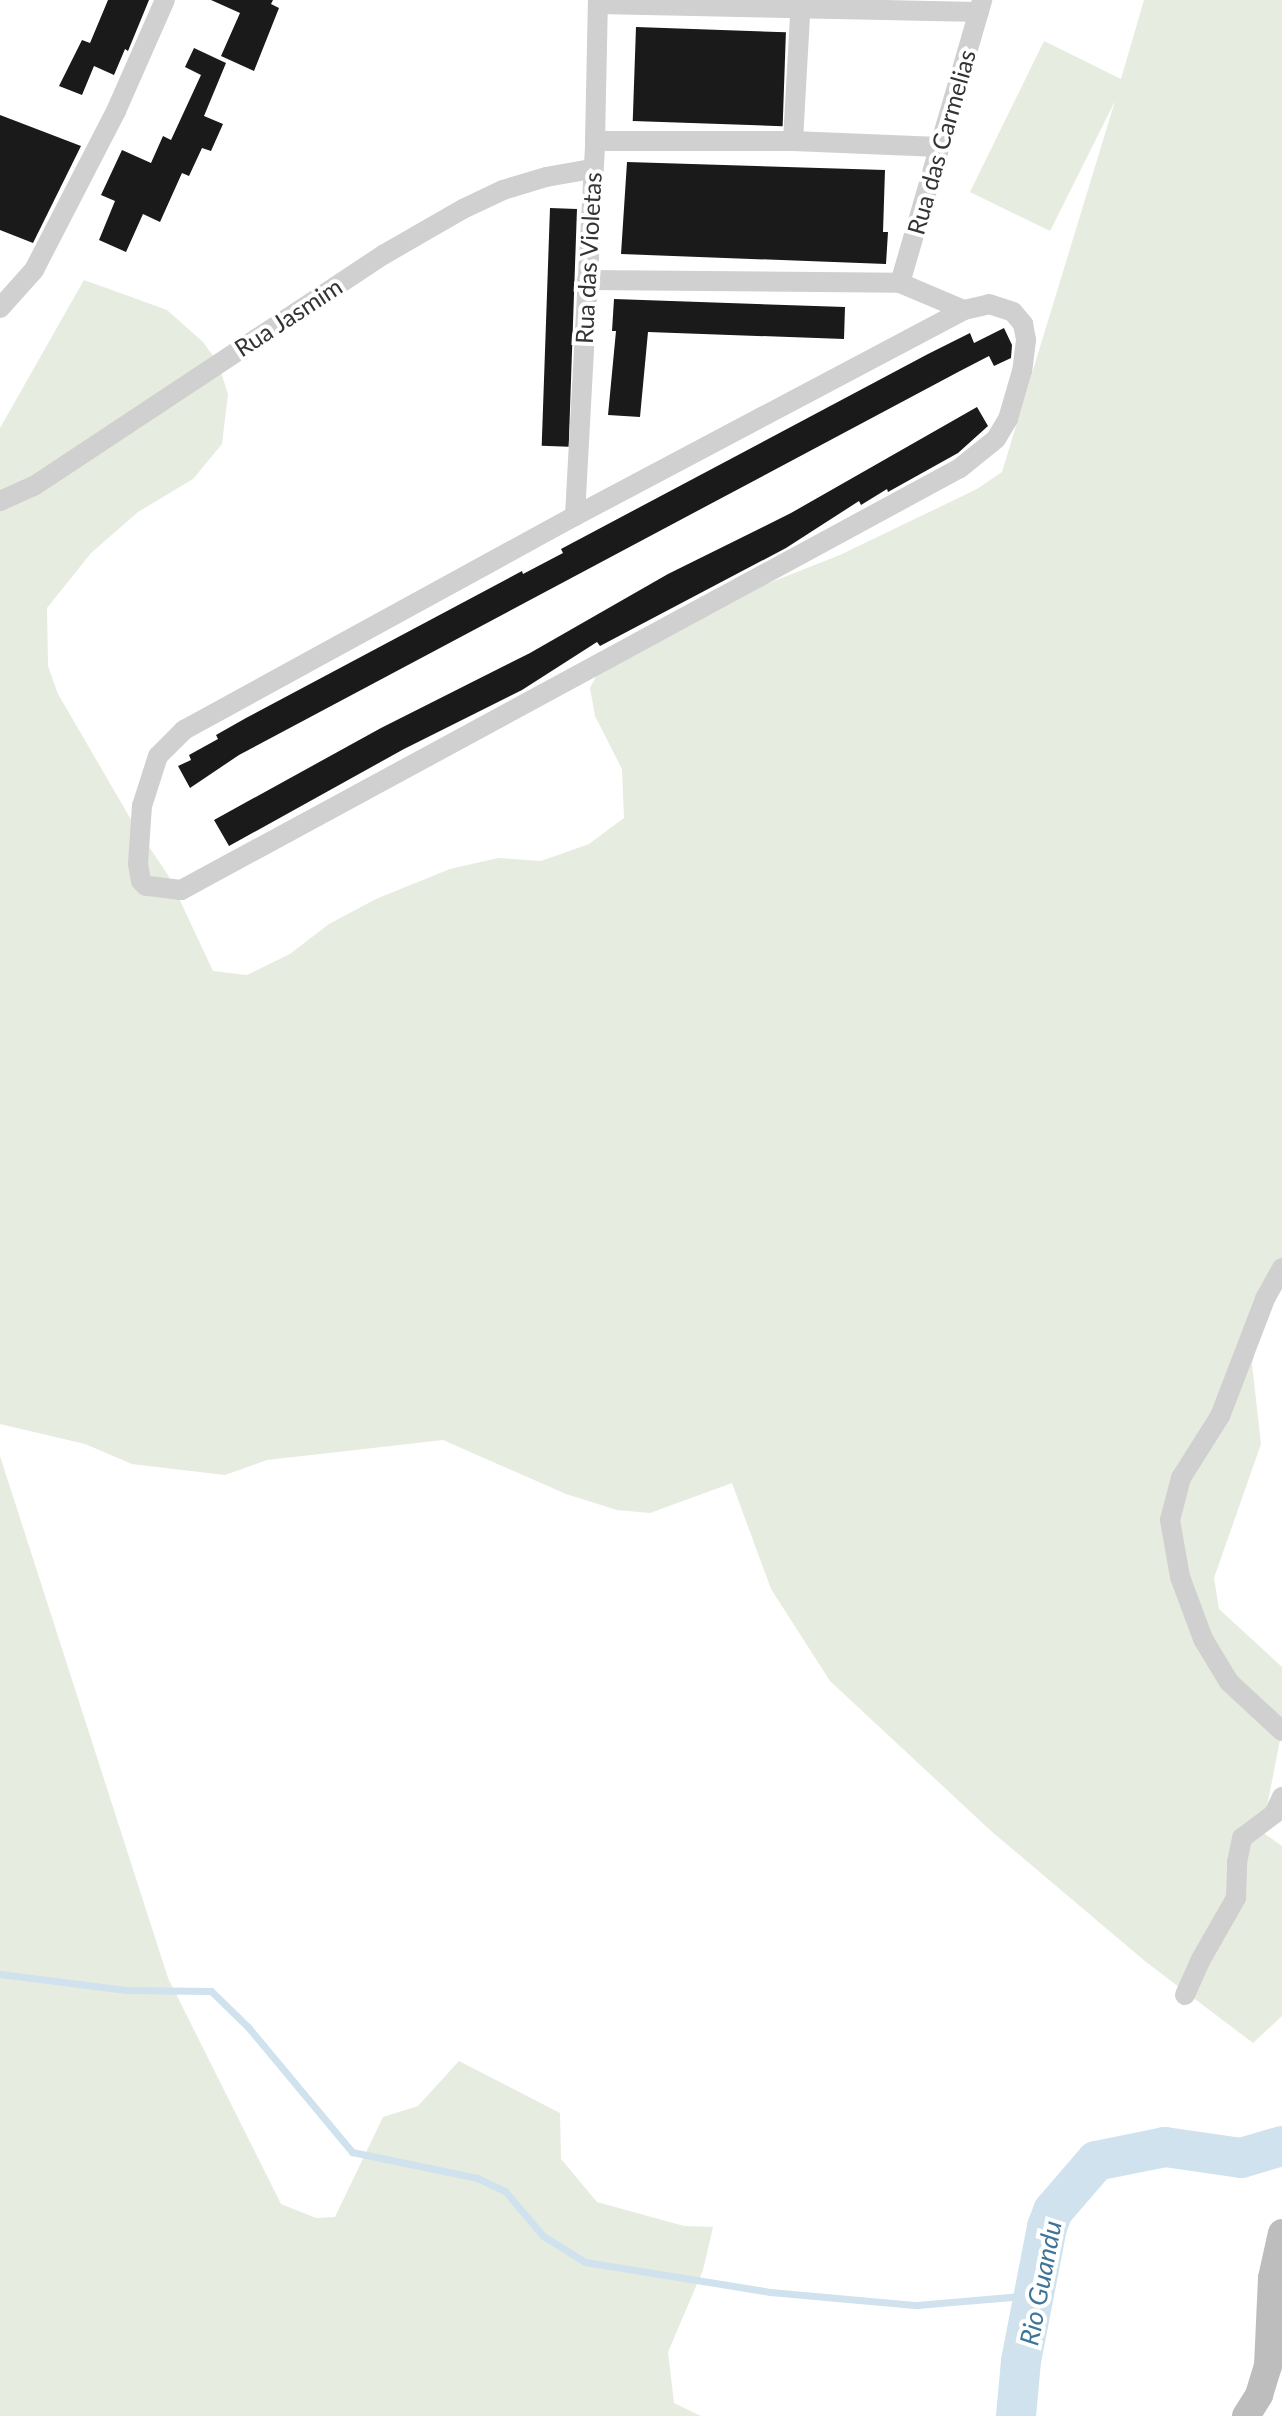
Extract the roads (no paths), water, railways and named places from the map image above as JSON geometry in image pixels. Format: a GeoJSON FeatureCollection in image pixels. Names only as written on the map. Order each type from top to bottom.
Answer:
{"type":"FeatureCollection","features":[{"type":"Feature","properties":{"kind":"street"},"geometry":{"type":"LineString","coordinates":[[0,308],[34,270],[49,244],[116,111],[165,0]]}},
{"type":"Feature","properties":{"kind":"street"},"geometry":{"type":"LineString","coordinates":[[598,2],[981,6]]}},
{"type":"Feature","properties":{"kind":"street","name":"Rua das Violetas"},"geometry":{"type":"LineString","coordinates":[[575,516],[595,141],[598,2]]}},
{"type":"Feature","properties":{"kind":"street"},"geometry":{"type":"LineString","coordinates":[[793,141],[800,4]]}},
{"type":"Feature","properties":{"kind":"street","name":"Rua das Carmelias"},"geometry":{"type":"LineString","coordinates":[[900,283],[981,6]]}},
{"type":"Feature","properties":{"kind":"street"},"geometry":{"type":"LineString","coordinates":[[595,141],[793,141],[939,147]]}},
{"type":"Feature","properties":{"kind":"street","name":"Rua Jasmim"},"geometry":{"type":"LineString","coordinates":[[0,501],[34,486],[370,263],[463,209],[503,190],[546,177],[592,169]]}},
{"type":"Feature","properties":{"kind":"street"},"geometry":{"type":"LineString","coordinates":[[587,280],[900,283],[964,310]]}},
{"type":"Feature","properties":{"kind":"street"},"geometry":{"type":"LineString","coordinates":[[989,304],[1003,307],[1023,324],[1026,340],[1022,371],[1008,419],[996,439],[972,460],[181,890],[151,888],[141,881],[137,842],[142,806],[149,777],[170,740],[219,710],[575,516],[964,310],[989,304]]}},
{"type":"Feature","properties":{"kind":"street"},"geometry":{"type":"LineString","coordinates":[[1282,1268],[1265,1299],[1220,1416],[1181,1478],[1170,1520],[1180,1577],[1203,1639],[1229,1682],[1282,1731]]}},
{"type":"Feature","properties":{"kind":"street"},"geometry":{"type":"LineString","coordinates":[[1185,1995],[1200,1961],[1236,1898],[1242,1838],[1274,1814],[1282,1797]]}},
{"type":"Feature","properties":{"kind":"street"},"geometry":{"type":"LineString","coordinates":[[1246,2416],[1259,2395],[1268,2366],[1272,2278],[1282,2233]]}},
{"type":"Feature","properties":{"kind":"waterway"},"geometry":{"type":"LineString","coordinates":[[0,1974],[126,1990],[211,1991],[248,2027],[352,2152],[477,2178],[505,2191],[543,2236],[585,2262],[770,2292],[917,2305],[1034,2295]]}},
{"type":"Feature","properties":{"kind":"waterway","name":"Rio Guandu"},"geometry":{"type":"LineString","coordinates":[[1016,2416],[1021,2361],[1047,2227],[1053,2211],[1096,2161],[1165,2147],[1241,2158],[1282,2146]]}}]}
